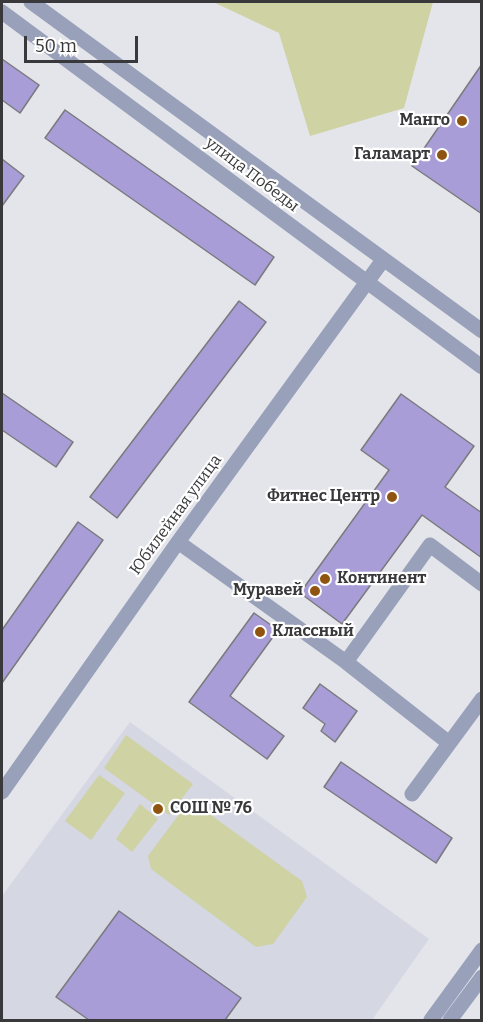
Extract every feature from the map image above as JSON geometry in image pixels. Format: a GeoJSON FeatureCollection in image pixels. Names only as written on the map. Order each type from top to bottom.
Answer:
{"type":"FeatureCollection","features":[{"type":"Feature","properties":{"kind":"street","name":"улица Победы"},"geometry":{"type":"LineString","coordinates":[[31,2],[482,331]]}},
{"type":"Feature","properties":{"kind":"street","name":"улица Победы"},"geometry":{"type":"LineString","coordinates":[[2,12],[482,367]]}},
{"type":"Feature","properties":{"kind":"street","name":"Юбилейная улица"},"geometry":{"type":"LineString","coordinates":[[2,792],[178,542],[383,260]]}},
{"type":"Feature","properties":{"kind":"street"},"geometry":{"type":"LineString","coordinates":[[178,542],[345,662],[449,743]]}},
{"type":"Feature","properties":{"kind":"street"},"geometry":{"type":"LineString","coordinates":[[345,662],[430,545],[482,584]]}},
{"type":"Feature","properties":{"kind":"street"},"geometry":{"type":"LineString","coordinates":[[412,794],[482,699]]}},
{"type":"Feature","properties":{"kind":"street"},"geometry":{"type":"LineString","coordinates":[[431,1020],[482,950]]}},
{"type":"Feature","properties":{"kind":"street"},"geometry":{"type":"LineString","coordinates":[[450,1020],[482,977]]}},
{"type":"Feature","properties":{"kind":"shaded area","name":"СОШ № 76"},"geometry":{"type":"Polygon","coordinates":[[[130,722],[429,939],[372,1020],[2,1020],[2,896],[130,722]]]}},
{"type":"Feature","properties":{"kind":"green space"},"geometry":{"type":"Polygon","coordinates":[[[213,2],[433,2],[404,108],[310,136],[279,33],[213,2]]]}},
{"type":"Feature","properties":{"kind":"green space"},"geometry":{"type":"Polygon","coordinates":[[[126,735],[193,784],[169,815],[104,768],[126,735]]]}},
{"type":"Feature","properties":{"kind":"green space"},"geometry":{"type":"Polygon","coordinates":[[[99,775],[125,793],[91,840],[65,821],[99,775]]]}},
{"type":"Feature","properties":{"kind":"green space"},"geometry":{"type":"Polygon","coordinates":[[[140,804],[158,819],[132,852],[116,839],[140,804]]]}},
{"type":"Feature","properties":{"kind":"green space"},"geometry":{"type":"Polygon","coordinates":[[[197,805],[302,881],[307,897],[273,944],[256,947],[151,869],[148,856],[183,809],[197,805]]]}},
{"type":"Feature","properties":{"kind":"building"},"geometry":{"type":"Polygon","coordinates":[[[2,59],[39,85],[20,113],[2,100],[2,59]]]}},
{"type":"Feature","properties":{"kind":"building","name":"Манго"},"geometry":{"type":"Polygon","coordinates":[[[482,64],[482,214],[412,166],[482,64]]]}},
{"type":"Feature","properties":{"kind":"building"},"geometry":{"type":"Polygon","coordinates":[[[65,110],[274,257],[255,285],[45,138],[65,110]]]}},
{"type":"Feature","properties":{"kind":"building"},"geometry":{"type":"Polygon","coordinates":[[[2,159],[24,176],[2,206],[2,159]]]}},
{"type":"Feature","properties":{"kind":"building"},"geometry":{"type":"Polygon","coordinates":[[[239,301],[266,322],[117,518],[90,497],[239,301]]]}},
{"type":"Feature","properties":{"kind":"building"},"geometry":{"type":"Polygon","coordinates":[[[2,393],[73,442],[56,467],[2,430],[2,393]]]}},
{"type":"Feature","properties":{"kind":"building"},"geometry":{"type":"Polygon","coordinates":[[[401,394],[474,446],[445,487],[482,513],[482,558],[422,515],[342,624],[300,593],[389,470],[361,450],[401,394]]]}},
{"type":"Feature","properties":{"kind":"building"},"geometry":{"type":"Polygon","coordinates":[[[78,522],[103,540],[2,683],[2,630],[78,522]]]}},
{"type":"Feature","properties":{"kind":"building"},"geometry":{"type":"Polygon","coordinates":[[[254,613],[278,630],[230,696],[284,736],[267,759],[189,702],[254,613]]]}},
{"type":"Feature","properties":{"kind":"building"},"geometry":{"type":"Polygon","coordinates":[[[320,684],[357,711],[335,742],[321,731],[325,724],[303,708],[320,684]]]}},
{"type":"Feature","properties":{"kind":"building"},"geometry":{"type":"Polygon","coordinates":[[[341,762],[452,838],[436,863],[324,787],[341,762]]]}},
{"type":"Feature","properties":{"kind":"building"},"geometry":{"type":"Polygon","coordinates":[[[119,911],[241,998],[225,1020],[89,1020],[56,997],[119,911]]]}},
{"type":"Feature","properties":{"kind":"place","name":"Манго"},"geometry":{"type":"Point","coordinates":[462,121]}},
{"type":"Feature","properties":{"kind":"place","name":"Галамарт"},"geometry":{"type":"Point","coordinates":[442,155]}},
{"type":"Feature","properties":{"kind":"place","name":"Фитнес Центр"},"geometry":{"type":"Point","coordinates":[392,497]}},
{"type":"Feature","properties":{"kind":"place","name":"Континент"},"geometry":{"type":"Point","coordinates":[325,579]}},
{"type":"Feature","properties":{"kind":"place","name":"Муравей"},"geometry":{"type":"Point","coordinates":[315,591]}},
{"type":"Feature","properties":{"kind":"place","name":"Классный"},"geometry":{"type":"Point","coordinates":[260,632]}},
{"type":"Feature","properties":{"kind":"place","name":"СОШ № 76"},"geometry":{"type":"Point","coordinates":[158,809]}}]}
